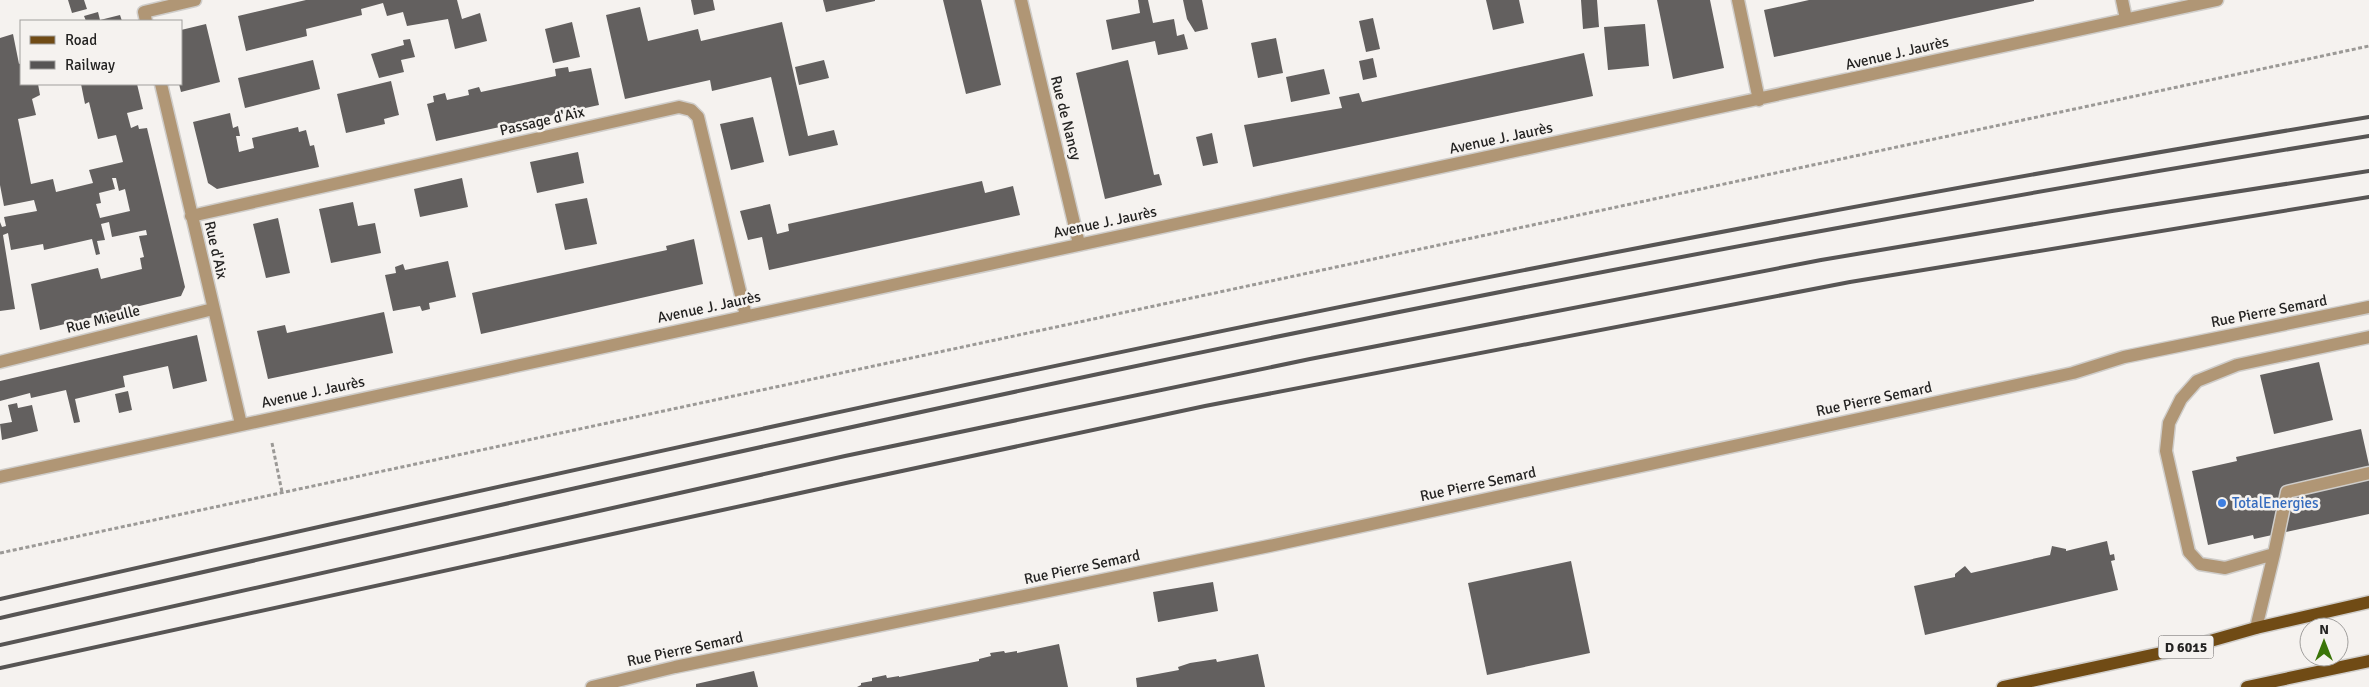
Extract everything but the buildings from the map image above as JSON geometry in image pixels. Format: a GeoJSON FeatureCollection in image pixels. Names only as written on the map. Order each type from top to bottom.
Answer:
{"type":"FeatureCollection","features":[{"type":"Feature","properties":{"kind":"main road","name":"D 6015"},"geometry":{"type":"LineString","coordinates":[[2003,687],[2189,647],[2256,628],[2369,602]]}},
{"type":"Feature","properties":{"kind":"main road"},"geometry":{"type":"LineString","coordinates":[[2247,687],[2369,661]]}},
{"type":"Feature","properties":{"kind":"street"},"geometry":{"type":"LineString","coordinates":[[145,16],[195,0]]}},
{"type":"Feature","properties":{"kind":"street","name":"Rue de Nancy"},"geometry":{"type":"LineString","coordinates":[[1021,0],[1079,244]]}},
{"type":"Feature","properties":{"kind":"street"},"geometry":{"type":"LineString","coordinates":[[1738,0],[1759,100]]}},
{"type":"Feature","properties":{"kind":"street"},"geometry":{"type":"LineString","coordinates":[[2122,0],[2126,18]]}},
{"type":"Feature","properties":{"kind":"street","name":"Avenue J. Jaurès"},"geometry":{"type":"LineString","coordinates":[[0,477],[1079,244],[1759,100],[2126,18],[2217,0]]}},
{"type":"Feature","properties":{"kind":"street","name":"Rue d'Aix"},"geometry":{"type":"LineString","coordinates":[[161,85],[241,424]]}},
{"type":"Feature","properties":{"kind":"street","name":"Passage d'Aix"},"geometry":{"type":"LineString","coordinates":[[192,216],[679,107],[691,110],[698,117],[746,316]]}},
{"type":"Feature","properties":{"kind":"street","name":"Rue Pierre Semard"},"geometry":{"type":"LineString","coordinates":[[592,687],[675,667],[1287,542],[2073,374],[2124,357],[2369,307]]}},
{"type":"Feature","properties":{"kind":"street","name":"Rue Mieulle"},"geometry":{"type":"LineString","coordinates":[[0,362],[213,308]]}},
{"type":"Feature","properties":{"kind":"street"},"geometry":{"type":"LineString","coordinates":[[2274,554],[2225,568],[2200,564],[2189,552],[2166,451],[2169,423],[2181,399],[2197,381],[2238,365],[2369,337]]}},
{"type":"Feature","properties":{"kind":"street"},"geometry":{"type":"LineString","coordinates":[[2256,628],[2287,492],[2369,473]]}},
{"type":"Feature","properties":{"kind":"path"},"geometry":{"type":"LineString","coordinates":[[0,553],[2369,46]]}},
{"type":"Feature","properties":{"kind":"path"},"geometry":{"type":"LineString","coordinates":[[272,442],[282,492]]}},
{"type":"Feature","properties":{"kind":"railway"},"geometry":{"type":"LineString","coordinates":[[0,599],[590,466],[885,402],[1477,279],[2071,168],[2369,117]]}},
{"type":"Feature","properties":{"kind":"railway"},"geometry":{"type":"LineString","coordinates":[[0,618],[689,463],[1418,308],[1893,218],[2369,136]]}},
{"type":"Feature","properties":{"kind":"railway"},"geometry":{"type":"LineString","coordinates":[[0,645],[845,456],[1310,359],[1821,260],[2112,211],[2369,171]]}},
{"type":"Feature","properties":{"kind":"railway"},"geometry":{"type":"LineString","coordinates":[[0,668],[1205,406],[1850,282],[2369,197]]}},
{"type":"Feature","properties":{"kind":"place","name":"TotalEnergies"},"geometry":{"type":"Point","coordinates":[2222,503]}}]}
